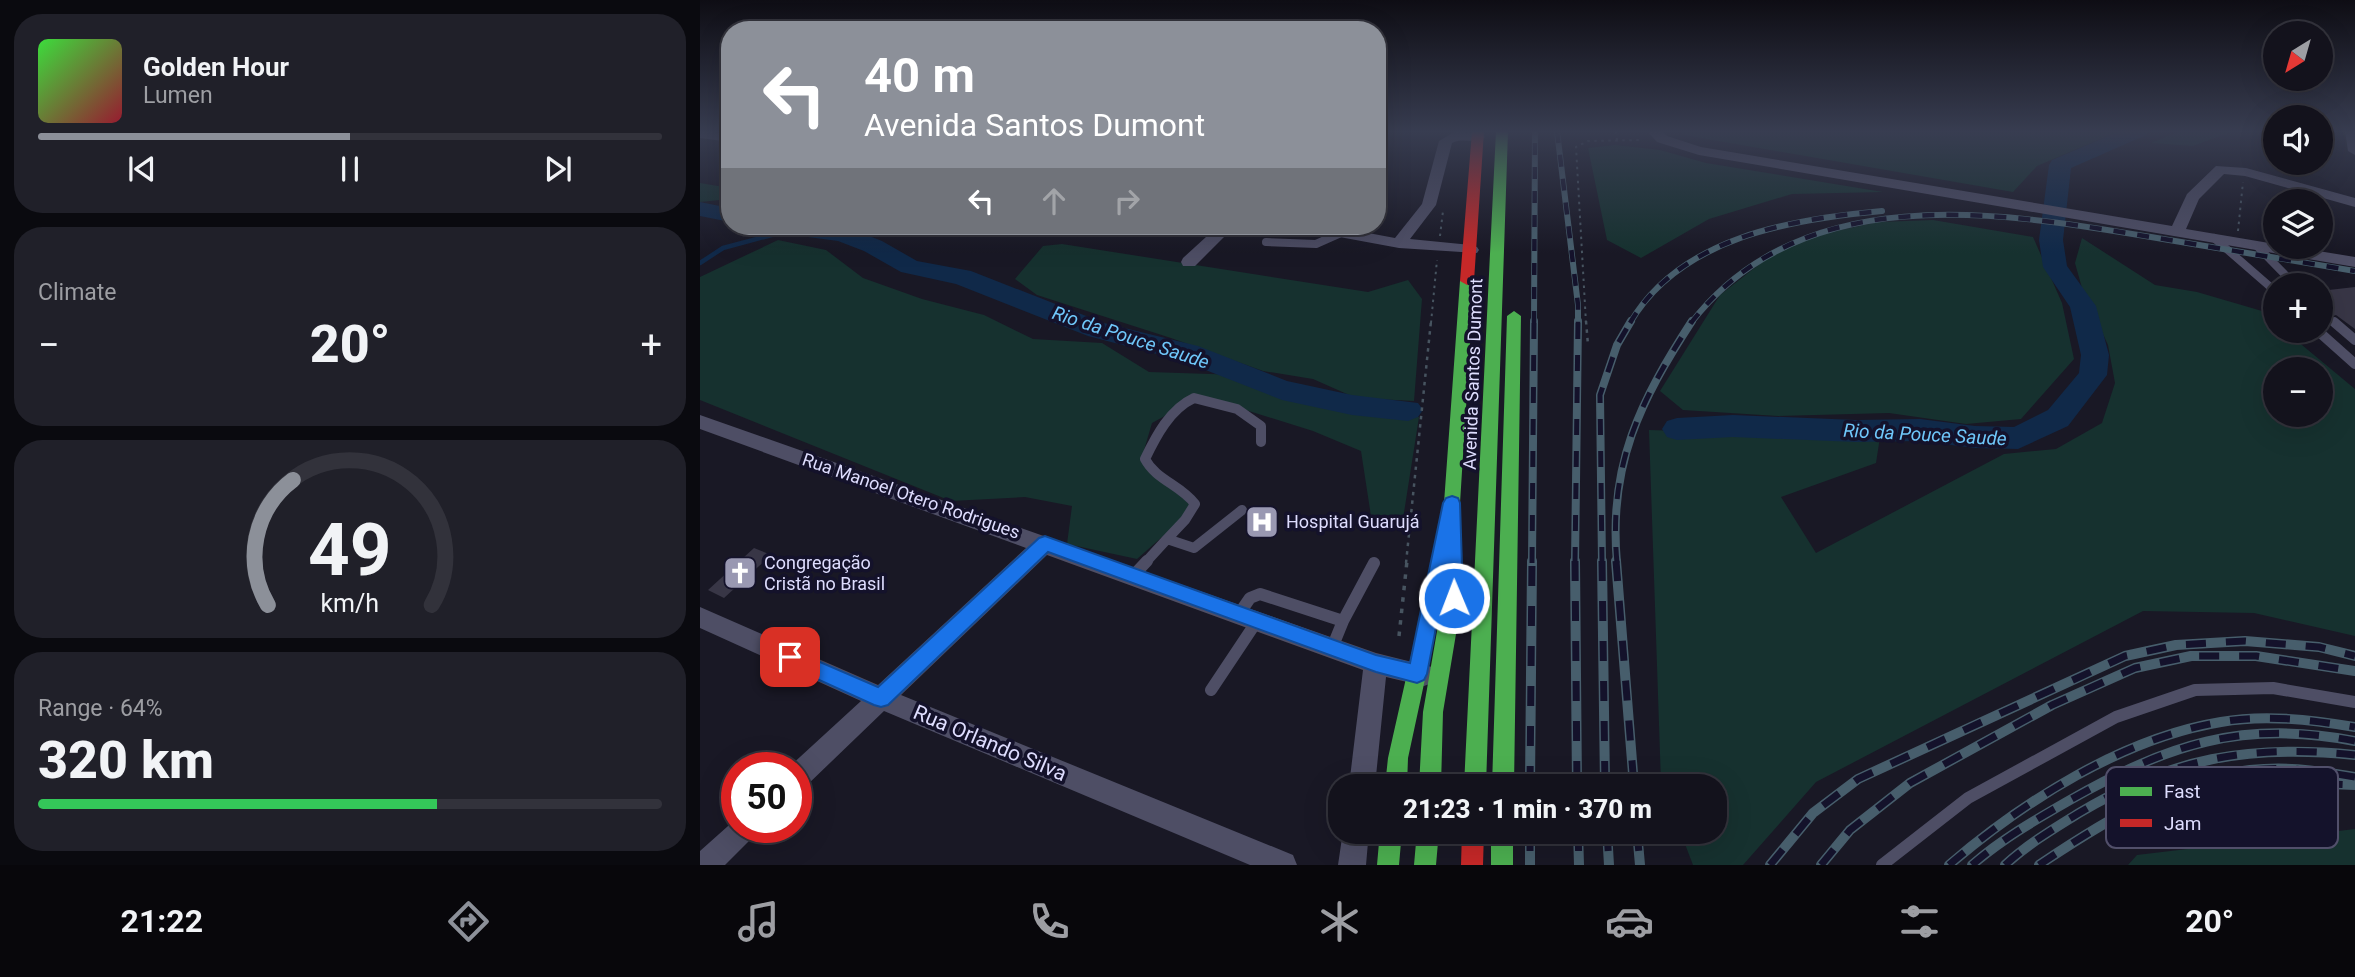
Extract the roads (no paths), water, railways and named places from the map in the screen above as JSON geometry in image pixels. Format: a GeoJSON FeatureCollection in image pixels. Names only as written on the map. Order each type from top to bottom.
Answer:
{"type":"FeatureCollection","features":[{"type":"Feature","properties":{"kind":"main road","name":"Avenida Santos Dumont"},"geometry":{"type":"LineString","coordinates":[[1430,774],[1433,712],[1454,598],[1452,503],[1476,171]]}},
{"type":"Feature","properties":{"kind":"main road","name":"Avenida Santos Dumont"},"geometry":{"type":"LineString","coordinates":[[1475,774],[1500,171]]}},
{"type":"Feature","properties":{"kind":"main road"},"geometry":{"type":"LineString","coordinates":[[1516,171],[1516,185]]}},
{"type":"Feature","properties":{"kind":"main road"},"geometry":{"type":"LineString","coordinates":[[1503,774],[1514,305]]}},
{"type":"Feature","properties":{"kind":"main road","name":"Avenida Santos Dumont"},"geometry":{"type":"LineString","coordinates":[[1397,774],[1452,503]]}},
{"type":"Feature","properties":{"kind":"main road"},"geometry":{"type":"LineString","coordinates":[[1388,865],[1390,844]]}},
{"type":"Feature","properties":{"kind":"main road"},"geometry":{"type":"LineString","coordinates":[[1425,865],[1427,844]]}},
{"type":"Feature","properties":{"kind":"main road"},"geometry":{"type":"LineString","coordinates":[[1472,865],[1473,844]]}},
{"type":"Feature","properties":{"kind":"main road"},"geometry":{"type":"LineString","coordinates":[[1502,865],[1503,844]]}},
{"type":"Feature","properties":{"kind":"street"},"geometry":{"type":"LineString","coordinates":[[1399,243],[1429,205],[1438,171]]}},
{"type":"Feature","properties":{"kind":"street"},"geometry":{"type":"LineString","coordinates":[[1820,171],[2355,262]]}},
{"type":"Feature","properties":{"kind":"street"},"geometry":{"type":"LineString","coordinates":[[2177,232],[2192,197],[2218,171]]}},
{"type":"Feature","properties":{"kind":"street"},"geometry":{"type":"LineString","coordinates":[[2241,171],[2355,203]]}},
{"type":"Feature","properties":{"kind":"street"},"geometry":{"type":"LineString","coordinates":[[1189,262],[1218,235]]}},
{"type":"Feature","properties":{"kind":"street"},"geometry":{"type":"LineString","coordinates":[[1358,235],[1399,243],[1471,250]]}},
{"type":"Feature","properties":{"kind":"street","name":"Rua Manoel Otero Rodrigues"},"geometry":{"type":"LineString","coordinates":[[700,422],[1332,648],[1386,666],[1439,677]]}},
{"type":"Feature","properties":{"kind":"street"},"geometry":{"type":"LineString","coordinates":[[812,763],[1045,544]]}},
{"type":"Feature","properties":{"kind":"street","name":"Rua Orlando Silva"},"geometry":{"type":"LineString","coordinates":[[700,617],[881,698],[1283,865]]}},
{"type":"Feature","properties":{"kind":"street"},"geometry":{"type":"LineString","coordinates":[[1364,774],[1386,666]]}},
{"type":"Feature","properties":{"kind":"street"},"geometry":{"type":"LineString","coordinates":[[705,865],[728,843]]}},
{"type":"Feature","properties":{"kind":"street"},"geometry":{"type":"LineString","coordinates":[[1352,865],[1354,844]]}},
{"type":"Feature","properties":{"kind":"lane"},"geometry":{"type":"LineString","coordinates":[[1266,242],[1311,246],[1324,244],[1338,235]]}},
{"type":"Feature","properties":{"kind":"lane"},"geometry":{"type":"LineString","coordinates":[[2213,238],[2263,281]]}},
{"type":"Feature","properties":{"kind":"lane"},"geometry":{"type":"LineString","coordinates":[[2257,246],[2283,273]]}},
{"type":"Feature","properties":{"kind":"lane"},"geometry":{"type":"LineString","coordinates":[[2334,322],[2355,340]]}},
{"type":"Feature","properties":{"kind":"lane"},"geometry":{"type":"LineString","coordinates":[[2331,343],[2355,364]]}},
{"type":"Feature","properties":{"kind":"lane"},"geometry":{"type":"LineString","coordinates":[[1133,576],[1195,504],[1180,487],[1147,466],[1145,459],[1151,445],[1180,405],[1194,398],[1237,410],[1261,426],[1261,442]]}},
{"type":"Feature","properties":{"kind":"lane"},"geometry":{"type":"LineString","coordinates":[[1167,539],[1194,548],[1242,510]]}},
{"type":"Feature","properties":{"kind":"lane"},"geometry":{"type":"LineString","coordinates":[[1332,648],[1374,563]]}},
{"type":"Feature","properties":{"kind":"lane"},"geometry":{"type":"LineString","coordinates":[[1211,690],[1248,617],[1248,600],[1254,595],[1260,594],[1343,621]]}},
{"type":"Feature","properties":{"kind":"lane"},"geometry":{"type":"LineString","coordinates":[[1882,865],[1968,798],[2116,717],[2195,690],[2273,688],[2355,702]]}},
{"type":"Feature","properties":{"kind":"waterway","name":"Rio da Pouce Saude"},"geometry":{"type":"LineString","coordinates":[[1677,429],[1733,426],[1856,431],[1920,430],[1975,437],[2018,438],[2058,418],[2093,375],[2095,355],[2083,306],[2055,267],[2051,240],[2059,171]]}},
{"type":"Feature","properties":{"kind":"waterway","name":"Rio da Pouce Saude"},"geometry":{"type":"LineString","coordinates":[[700,209],[721,213]]}},
{"type":"Feature","properties":{"kind":"waterway"},"geometry":{"type":"LineString","coordinates":[[700,263],[723,248],[772,235]]}},
{"type":"Feature","properties":{"kind":"waterway","name":"Rio da Pouce Saude"},"geometry":{"type":"LineString","coordinates":[[846,235],[873,246],[910,267],[962,277],[1097,330],[1188,353],[1282,390],[1352,405],[1408,410]]}},
{"type":"Feature","properties":{"kind":"railway"},"geometry":{"type":"LineString","coordinates":[[1534,323],[1535,171]]}},
{"type":"Feature","properties":{"kind":"railway"},"geometry":{"type":"LineString","coordinates":[[1562,171],[1578,321]]}},
{"type":"Feature","properties":{"kind":"railway"},"geometry":{"type":"LineString","coordinates":[[1630,323],[1651,294],[1678,270],[1708,252],[1776,227],[1882,211]]}},
{"type":"Feature","properties":{"kind":"railway"},"geometry":{"type":"LineString","coordinates":[[1691,323],[1736,277],[1787,246],[1844,226],[1904,217],[1966,215],[2029,219],[2355,271]]}},
{"type":"Feature","properties":{"kind":"railway"},"geometry":{"type":"LineString","coordinates":[[1532,563],[1534,321]]}},
{"type":"Feature","properties":{"kind":"railway"},"geometry":{"type":"LineString","coordinates":[[1575,562],[1578,321]]}},
{"type":"Feature","properties":{"kind":"railway"},"geometry":{"type":"LineString","coordinates":[[1602,563],[1600,395],[1617,345],[1631,321]]}},
{"type":"Feature","properties":{"kind":"railway"},"geometry":{"type":"LineString","coordinates":[[1617,563],[1616,528],[1623,464],[1643,407],[1673,350],[1692,321]]}},
{"type":"Feature","properties":{"kind":"railway"},"geometry":{"type":"LineString","coordinates":[[1530,774],[1532,561]]}},
{"type":"Feature","properties":{"kind":"railway"},"geometry":{"type":"LineString","coordinates":[[1602,561],[1605,774]]}},
{"type":"Feature","properties":{"kind":"railway"},"geometry":{"type":"LineString","coordinates":[[1616,561],[1633,774]]}},
{"type":"Feature","properties":{"kind":"railway"},"geometry":{"type":"LineString","coordinates":[[1575,562],[1577,774]]}},
{"type":"Feature","properties":{"kind":"railway"},"geometry":{"type":"LineString","coordinates":[[1770,865],[1813,813],[1858,779],[2125,656],[2176,645],[2245,641],[2319,647],[2355,656]]}},
{"type":"Feature","properties":{"kind":"railway"},"geometry":{"type":"LineString","coordinates":[[1821,865],[1850,830],[1910,783],[2052,705],[2135,668],[2191,656],[2256,656],[2355,671]]}},
{"type":"Feature","properties":{"kind":"railway"},"geometry":{"type":"LineString","coordinates":[[1949,865],[2042,796],[2112,757],[2148,742],[2184,730],[2254,718],[2355,727]]}},
{"type":"Feature","properties":{"kind":"railway"},"geometry":{"type":"LineString","coordinates":[[2134,767],[2173,751],[2241,735],[2276,733],[2355,741]]}},
{"type":"Feature","properties":{"kind":"railway"},"geometry":{"type":"LineString","coordinates":[[2183,767],[2245,754],[2316,752],[2355,755]]}},
{"type":"Feature","properties":{"kind":"railway"},"geometry":{"type":"LineString","coordinates":[[2338,774],[2355,777]]}},
{"type":"Feature","properties":{"kind":"railway"},"geometry":{"type":"LineString","coordinates":[[1972,865],[2032,822],[2106,781]]}},
{"type":"Feature","properties":{"kind":"railway"},"geometry":{"type":"LineString","coordinates":[[2338,784],[2355,785]]}},
{"type":"Feature","properties":{"kind":"railway"},"geometry":{"type":"LineString","coordinates":[[2005,865],[2032,844],[2106,798]]}},
{"type":"Feature","properties":{"kind":"railway"},"geometry":{"type":"LineString","coordinates":[[2039,865],[2106,823]]}},
{"type":"Feature","properties":{"kind":"railway"},"geometry":{"type":"LineString","coordinates":[[1530,844],[1530,865]]}},
{"type":"Feature","properties":{"kind":"railway"},"geometry":{"type":"LineString","coordinates":[[1578,844],[1579,865]]}},
{"type":"Feature","properties":{"kind":"railway"},"geometry":{"type":"LineString","coordinates":[[1608,844],[1609,865]]}},
{"type":"Feature","properties":{"kind":"railway"},"geometry":{"type":"LineString","coordinates":[[1638,844],[1640,865]]}},
{"type":"Feature","properties":{"kind":"place","name":"Hospital Guarujá"},"geometry":{"type":"Point","coordinates":[1262,522]}},
{"type":"Feature","properties":{"kind":"place","name":"Congregação Cristã no Brasil"},"geometry":{"type":"Point","coordinates":[740,573]}}]}
